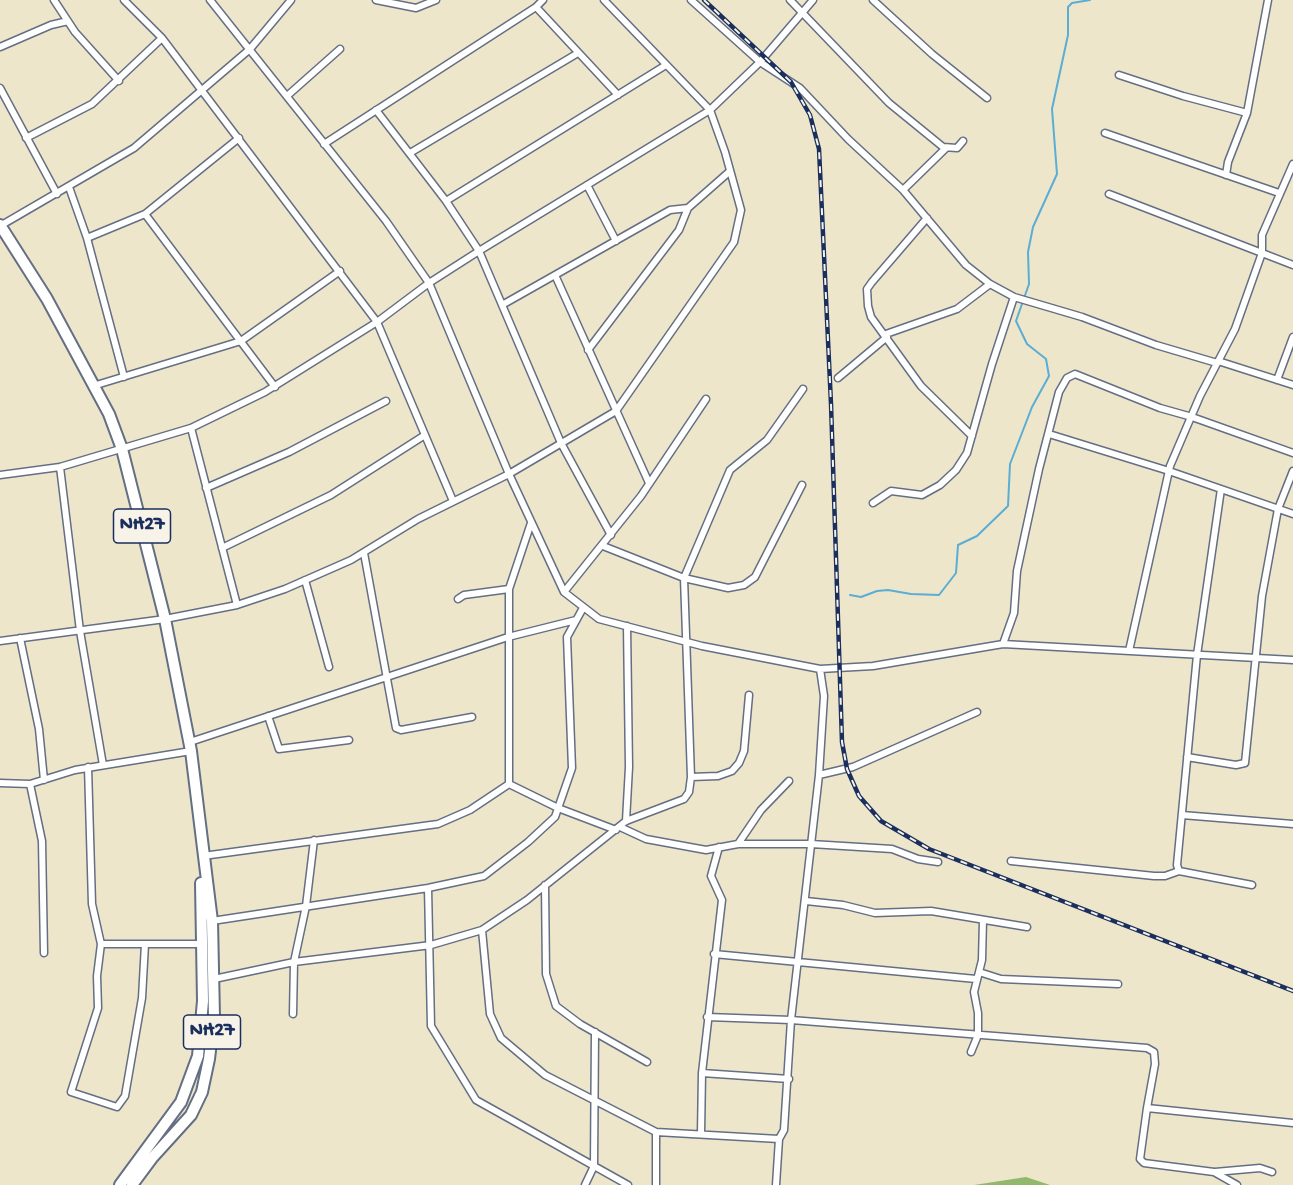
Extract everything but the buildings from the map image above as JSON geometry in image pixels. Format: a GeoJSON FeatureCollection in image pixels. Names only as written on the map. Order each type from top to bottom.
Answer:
{"type":"FeatureCollection","features":[{"type":"Feature","properties":{"kind":"highway","name":"NH27"},"geometry":{"type":"LineString","coordinates":[[0,225],[47,299],[110,414],[122,449],[165,619],[191,747],[212,921],[214,1017],[202,1092],[191,1115],[152,1158],[132,1185]]}},
{"type":"Feature","properties":{"kind":"highway","name":"NH27"},"geometry":{"type":"LineString","coordinates":[[120,1185],[181,1102],[193,1077],[202,1031],[203,944],[200,879],[203,856]]}},
{"type":"Feature","properties":{"kind":"street"},"geometry":{"type":"LineString","coordinates":[[54,0],[68,21],[119,81]]}},
{"type":"Feature","properties":{"kind":"street"},"geometry":{"type":"LineString","coordinates":[[124,0],[162,38],[377,322],[453,501]]}},
{"type":"Feature","properties":{"kind":"street"},"geometry":{"type":"LineString","coordinates":[[210,0],[386,221],[429,283],[508,474],[564,592],[599,619],[685,642],[820,669],[873,666],[1003,644],[1293,660]]}},
{"type":"Feature","properties":{"kind":"street"},"geometry":{"type":"LineString","coordinates":[[0,225],[134,148],[250,49],[291,0]]}},
{"type":"Feature","properties":{"kind":"street"},"geometry":{"type":"LineString","coordinates":[[376,0],[416,8],[436,0]]}},
{"type":"Feature","properties":{"kind":"street"},"geometry":{"type":"LineString","coordinates":[[324,144],[536,7],[543,0]]}},
{"type":"Feature","properties":{"kind":"street"},"geometry":{"type":"LineString","coordinates":[[0,641],[165,619],[237,605],[305,580],[364,553],[418,519],[508,474],[616,411],[734,242],[741,210],[710,110],[604,0]]}},
{"type":"Feature","properties":{"kind":"street"},"geometry":{"type":"LineString","coordinates":[[691,0],[760,62],[800,88],[841,132],[903,190],[966,265],[990,284],[1017,298],[1293,385]]}},
{"type":"Feature","properties":{"kind":"street"},"geometry":{"type":"LineString","coordinates":[[790,0],[889,103],[946,148],[957,148],[963,141]]}},
{"type":"Feature","properties":{"kind":"street"},"geometry":{"type":"LineString","coordinates":[[0,475],[60,467],[191,428],[275,387],[377,322],[429,283],[479,251],[710,110],[760,62],[813,0]]}},
{"type":"Feature","properties":{"kind":"street"},"geometry":{"type":"LineString","coordinates":[[873,0],[932,54],[987,98]]}},
{"type":"Feature","properties":{"kind":"street"},"geometry":{"type":"LineString","coordinates":[[1226,175],[1228,162],[1247,113],[1268,0]]}},
{"type":"Feature","properties":{"kind":"street"},"geometry":{"type":"LineString","coordinates":[[536,7],[618,95]]}},
{"type":"Feature","properties":{"kind":"street"},"geometry":{"type":"LineString","coordinates":[[0,47],[51,24],[68,21]]}},
{"type":"Feature","properties":{"kind":"street"},"geometry":{"type":"LineString","coordinates":[[26,138],[92,104],[162,38]]}},
{"type":"Feature","properties":{"kind":"street"},"geometry":{"type":"LineString","coordinates":[[287,96],[340,49]]}},
{"type":"Feature","properties":{"kind":"street"},"geometry":{"type":"LineString","coordinates":[[410,153],[578,53]]}},
{"type":"Feature","properties":{"kind":"street"},"geometry":{"type":"LineString","coordinates":[[446,201],[666,65]]}},
{"type":"Feature","properties":{"kind":"street"},"geometry":{"type":"LineString","coordinates":[[1119,75],[1183,96],[1247,113]]}},
{"type":"Feature","properties":{"kind":"street"},"geometry":{"type":"LineString","coordinates":[[0,88],[57,194]]}},
{"type":"Feature","properties":{"kind":"street"},"geometry":{"type":"LineString","coordinates":[[376,110],[446,201],[479,251],[561,443],[611,535]]}},
{"type":"Feature","properties":{"kind":"street"},"geometry":{"type":"LineString","coordinates":[[1105,133],[1279,193]]}},
{"type":"Feature","properties":{"kind":"street"},"geometry":{"type":"LineString","coordinates":[[87,238],[145,214],[239,138]]}},
{"type":"Feature","properties":{"kind":"street"},"geometry":{"type":"LineString","coordinates":[[903,190],[946,148]]}},
{"type":"Feature","properties":{"kind":"street"},"geometry":{"type":"LineString","coordinates":[[1129,651],[1169,471],[1192,417],[1235,329],[1262,253],[1262,235],[1293,164]]}},
{"type":"Feature","properties":{"kind":"street"},"geometry":{"type":"LineString","coordinates":[[588,350],[679,230],[688,208],[729,172]]}},
{"type":"Feature","properties":{"kind":"street"},"geometry":{"type":"LineString","coordinates":[[587,184],[616,241]]}},
{"type":"Feature","properties":{"kind":"street"},"geometry":{"type":"LineString","coordinates":[[69,187],[87,238],[124,377]]}},
{"type":"Feature","properties":{"kind":"street"},"geometry":{"type":"LineString","coordinates":[[1109,194],[1293,265]]}},
{"type":"Feature","properties":{"kind":"street"},"geometry":{"type":"LineString","coordinates":[[502,305],[670,210],[688,208]]}},
{"type":"Feature","properties":{"kind":"street"},"geometry":{"type":"LineString","coordinates":[[145,214],[275,387]]}},
{"type":"Feature","properties":{"kind":"street"},"geometry":{"type":"LineString","coordinates":[[927,218],[867,289],[871,317],[887,336],[921,386],[972,436]]}},
{"type":"Feature","properties":{"kind":"street"},"geometry":{"type":"LineString","coordinates":[[93,386],[241,341],[340,271]]}},
{"type":"Feature","properties":{"kind":"street"},"geometry":{"type":"LineString","coordinates":[[555,275],[649,483]]}},
{"type":"Feature","properties":{"kind":"street"},"geometry":{"type":"LineString","coordinates":[[838,378],[887,336],[957,309],[990,284]]}},
{"type":"Feature","properties":{"kind":"street"},"geometry":{"type":"LineString","coordinates":[[873,503],[891,492],[922,495],[940,485],[956,470],[967,453],[1017,298]]}},
{"type":"Feature","properties":{"kind":"street"},"geometry":{"type":"LineString","coordinates":[[1277,380],[1293,337]]}},
{"type":"Feature","properties":{"kind":"street"},"geometry":{"type":"LineString","coordinates":[[1003,644],[1014,613],[1023,542],[1059,392],[1067,378],[1075,374],[1160,408],[1293,453]]}},
{"type":"Feature","properties":{"kind":"street"},"geometry":{"type":"LineString","coordinates":[[214,979],[294,962],[431,945],[482,930],[545,885],[627,821],[684,799],[690,792],[692,777],[684,578],[730,470],[767,440],[803,389]]}},
{"type":"Feature","properties":{"kind":"street"},"geometry":{"type":"LineString","coordinates":[[564,592],[603,546],[706,399]]}},
{"type":"Feature","properties":{"kind":"street"},"geometry":{"type":"LineString","coordinates":[[207,488],[289,452],[386,401]]}},
{"type":"Feature","properties":{"kind":"street"},"geometry":{"type":"LineString","coordinates":[[191,428],[237,605]]}},
{"type":"Feature","properties":{"kind":"street"},"geometry":{"type":"LineString","coordinates":[[1049,434],[1169,471],[1293,514]]}},
{"type":"Feature","properties":{"kind":"street"},"geometry":{"type":"LineString","coordinates":[[222,548],[331,495],[425,435]]}},
{"type":"Feature","properties":{"kind":"street"},"geometry":{"type":"LineString","coordinates":[[60,467],[80,631],[103,765]]}},
{"type":"Feature","properties":{"kind":"street"},"geometry":{"type":"LineString","coordinates":[[1187,757],[1236,765],[1245,763],[1262,596],[1278,509],[1293,471]]}},
{"type":"Feature","properties":{"kind":"street"},"geometry":{"type":"LineString","coordinates":[[603,546],[684,578],[728,588],[744,585],[755,577],[801,485]]}},
{"type":"Feature","properties":{"kind":"street"},"geometry":{"type":"LineString","coordinates":[[1179,871],[1177,865],[1197,655],[1221,489]]}},
{"type":"Feature","properties":{"kind":"street"},"geometry":{"type":"LineString","coordinates":[[509,784],[508,589],[531,523]]}},
{"type":"Feature","properties":{"kind":"street"},"geometry":{"type":"LineString","coordinates":[[364,553],[396,728],[401,730],[472,717]]}},
{"type":"Feature","properties":{"kind":"street"},"geometry":{"type":"LineString","coordinates":[[305,580],[329,667]]}},
{"type":"Feature","properties":{"kind":"street"},"geometry":{"type":"LineString","coordinates":[[458,599],[464,595],[508,589]]}},
{"type":"Feature","properties":{"kind":"street"},"geometry":{"type":"LineString","coordinates":[[212,921],[428,888],[484,876],[528,842],[555,817],[572,768],[567,636],[583,608]]}},
{"type":"Feature","properties":{"kind":"street"},"geometry":{"type":"LineString","coordinates":[[0,783],[30,784],[88,767],[191,747],[268,716],[508,637],[576,620]]}},
{"type":"Feature","properties":{"kind":"street"},"geometry":{"type":"LineString","coordinates":[[627,626],[629,767],[627,821]]}},
{"type":"Feature","properties":{"kind":"street"},"geometry":{"type":"LineString","coordinates":[[21,638],[39,729],[44,780]]}},
{"type":"Feature","properties":{"kind":"street"},"geometry":{"type":"LineString","coordinates":[[776,1185],[779,1138],[784,1130],[789,1079],[791,1020],[800,962],[819,775],[824,696],[820,669]]}},
{"type":"Feature","properties":{"kind":"street"},"geometry":{"type":"LineString","coordinates":[[692,777],[718,776],[732,771],[740,763],[744,751],[749,695]]}},
{"type":"Feature","properties":{"kind":"street"},"geometry":{"type":"LineString","coordinates":[[819,775],[853,767],[977,712]]}},
{"type":"Feature","properties":{"kind":"street"},"geometry":{"type":"LineString","coordinates":[[268,716],[279,749],[349,740]]}},
{"type":"Feature","properties":{"kind":"street"},"geometry":{"type":"LineString","coordinates":[[88,767],[92,904],[101,944],[97,976],[98,1008],[71,1092],[117,1107],[125,1096],[142,998],[145,944]]}},
{"type":"Feature","properties":{"kind":"street"},"geometry":{"type":"LineString","coordinates":[[738,844],[762,810],[789,781]]}},
{"type":"Feature","properties":{"kind":"street"},"geometry":{"type":"LineString","coordinates":[[30,784],[42,841],[44,953]]}},
{"type":"Feature","properties":{"kind":"street"},"geometry":{"type":"LineString","coordinates":[[509,784],[558,808],[646,839],[706,850],[738,844],[811,844],[892,849],[938,862]]}},
{"type":"Feature","properties":{"kind":"street"},"geometry":{"type":"LineString","coordinates":[[203,856],[438,824],[470,810],[509,784]]}},
{"type":"Feature","properties":{"kind":"street"},"geometry":{"type":"LineString","coordinates":[[1182,815],[1293,824]]}},
{"type":"Feature","properties":{"kind":"street"},"geometry":{"type":"LineString","coordinates":[[293,1014],[294,962],[306,906],[314,840]]}},
{"type":"Feature","properties":{"kind":"street"},"geometry":{"type":"LineString","coordinates":[[701,1134],[702,1073],[721,895],[715,888],[711,876],[719,848]]}},
{"type":"Feature","properties":{"kind":"street"},"geometry":{"type":"LineString","coordinates":[[1011,861],[1154,876],[1165,876],[1179,871],[1252,885]]}},
{"type":"Feature","properties":{"kind":"street"},"geometry":{"type":"LineString","coordinates":[[545,885],[546,974],[556,1006],[595,1032],[648,1062]]}},
{"type":"Feature","properties":{"kind":"street"},"geometry":{"type":"LineString","coordinates":[[428,888],[431,1026],[476,1100],[628,1185]]}},
{"type":"Feature","properties":{"kind":"street"},"geometry":{"type":"LineString","coordinates":[[806,901],[843,905],[875,913],[932,911],[1027,927]]}},
{"type":"Feature","properties":{"kind":"street"},"geometry":{"type":"LineString","coordinates":[[971,1052],[978,1035],[977,975],[983,920]]}},
{"type":"Feature","properties":{"kind":"street"},"geometry":{"type":"LineString","coordinates":[[482,930],[490,1014],[501,1038],[545,1075],[656,1132],[779,1138]]}},
{"type":"Feature","properties":{"kind":"street"},"geometry":{"type":"LineString","coordinates":[[101,944],[203,944]]}},
{"type":"Feature","properties":{"kind":"street"},"geometry":{"type":"LineString","coordinates":[[714,954],[977,975],[1000,979],[1118,984]]}},
{"type":"Feature","properties":{"kind":"street"},"geometry":{"type":"LineString","coordinates":[[707,1017],[791,1020],[1147,1048],[1154,1052],[1155,1064],[1140,1159],[1144,1163],[1214,1172],[1260,1168],[1272,1172]]}},
{"type":"Feature","properties":{"kind":"street"},"geometry":{"type":"LineString","coordinates":[[585,1185],[594,1166],[595,1032]]}},
{"type":"Feature","properties":{"kind":"street"},"geometry":{"type":"LineString","coordinates":[[702,1073],[789,1079]]}},
{"type":"Feature","properties":{"kind":"street"},"geometry":{"type":"LineString","coordinates":[[1147,1108],[1293,1123]]}},
{"type":"Feature","properties":{"kind":"street"},"geometry":{"type":"LineString","coordinates":[[656,1132],[656,1185]]}},
{"type":"Feature","properties":{"kind":"street"},"geometry":{"type":"LineString","coordinates":[[1214,1172],[1237,1185]]}},
{"type":"Feature","properties":{"kind":"green space"},"geometry":{"type":"Polygon","coordinates":[[[1026,1177],[1050,1185],[974,1185],[1026,1177]]]}},
{"type":"Feature","properties":{"kind":"waterway"},"geometry":{"type":"LineString","coordinates":[[850,595],[861,597],[888,590],[939,595],[956,573],[958,545],[977,536],[1008,506],[1010,464],[1032,407],[1049,376],[1046,359],[1027,344],[1016,321],[1029,284],[1028,252],[1033,227],[1057,174],[1052,109],[1068,35],[1068,7],[1072,3],[1090,0]]}},
{"type":"Feature","properties":{"kind":"railway"},"geometry":{"type":"LineString","coordinates":[[704,0],[791,82],[810,115],[819,149],[831,404],[842,742],[847,769],[859,796],[881,821],[929,849],[1293,991]]}}]}
